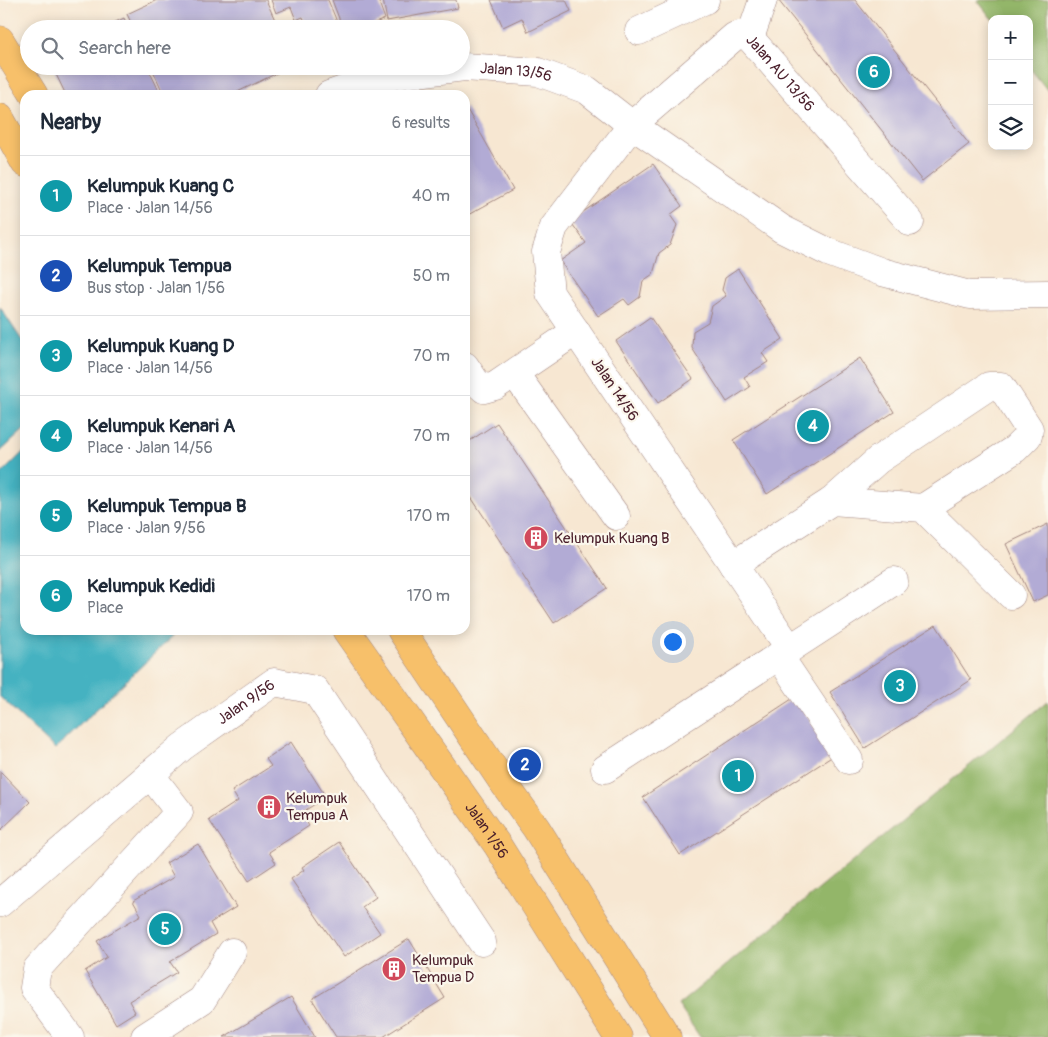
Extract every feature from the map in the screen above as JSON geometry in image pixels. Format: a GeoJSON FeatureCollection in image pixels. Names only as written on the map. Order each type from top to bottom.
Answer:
{"type":"FeatureCollection","features":[{"type":"Feature","properties":{"kind":"main road"},"geometry":{"type":"LineString","coordinates":[[0,40],[20,72]]}},
{"type":"Feature","properties":{"kind":"main road"},"geometry":{"type":"LineString","coordinates":[[22,75],[31,90]]}},
{"type":"Feature","properties":{"kind":"main road"},"geometry":{"type":"LineString","coordinates":[[0,118],[20,154]]}},
{"type":"Feature","properties":{"kind":"main road","name":"Jalan 1/56"},"geometry":{"type":"LineString","coordinates":[[350,635],[498,846],[618,1037]]}},
{"type":"Feature","properties":{"kind":"main road"},"geometry":{"type":"LineString","coordinates":[[404,635],[500,778],[536,828],[667,1037]]}},
{"type":"Feature","properties":{"kind":"street"},"geometry":{"type":"LineString","coordinates":[[640,31],[705,0]]}},
{"type":"Feature","properties":{"kind":"street"},"geometry":{"type":"LineString","coordinates":[[750,38],[763,0]]}},
{"type":"Feature","properties":{"kind":"street","name":"Jalan AU 13/56"},"geometry":{"type":"LineString","coordinates":[[632,125],[736,36],[743,34],[750,38],[910,222]]}},
{"type":"Feature","properties":{"kind":"street","name":"Jalan 13/56"},"geometry":{"type":"LineString","coordinates":[[470,67],[538,72],[587,90],[632,125],[782,229],[828,252],[882,272],[970,295],[1048,294]]}},
{"type":"Feature","properties":{"kind":"street","name":"Jalan 13/56"},"geometry":{"type":"LineString","coordinates":[[343,90],[377,78],[401,75]]}},
{"type":"Feature","properties":{"kind":"street","name":"Jalan 14/56"},"geometry":{"type":"LineString","coordinates":[[632,125],[554,227],[546,252],[550,293],[733,565],[849,760]]}},
{"type":"Feature","properties":{"kind":"street"},"geometry":{"type":"LineString","coordinates":[[470,374],[484,389],[495,386],[576,331]]}},
{"type":"Feature","properties":{"kind":"street"},"geometry":{"type":"LineString","coordinates":[[515,374],[616,516]]}},
{"type":"Feature","properties":{"kind":"street"},"geometry":{"type":"LineString","coordinates":[[733,565],[832,501],[878,460],[989,386],[1000,386],[1028,429],[1028,436],[1015,449],[923,508],[832,501]]}},
{"type":"Feature","properties":{"kind":"street"},"geometry":{"type":"LineString","coordinates":[[923,508],[1011,595]]}},
{"type":"Feature","properties":{"kind":"street"},"geometry":{"type":"LineString","coordinates":[[605,768],[894,581]]}},
{"type":"Feature","properties":{"kind":"street","name":"Jalan 9/56"},"geometry":{"type":"LineString","coordinates":[[0,903],[182,747],[274,682],[315,690],[482,942]]}},
{"type":"Feature","properties":{"kind":"street"},"geometry":{"type":"LineString","coordinates":[[70,1037],[34,988],[37,969],[179,812],[150,774]]}},
{"type":"Feature","properties":{"kind":"street"},"geometry":{"type":"LineString","coordinates":[[145,1037],[202,1000],[232,952]]}},
{"type":"Feature","properties":{"kind":"green space"},"geometry":{"type":"Polygon","coordinates":[[[977,0],[1048,0],[1048,91],[1033,72],[1033,15],[989,15],[977,0]]]}},
{"type":"Feature","properties":{"kind":"green space"},"geometry":{"type":"Polygon","coordinates":[[[1048,701],[1048,1037],[700,1037],[678,1005],[1048,701]]]}},
{"type":"Feature","properties":{"kind":"water"},"geometry":{"type":"Polygon","coordinates":[[[0,307],[20,337],[20,434],[0,452],[0,307]]]}},
{"type":"Feature","properties":{"kind":"water"},"geometry":{"type":"Polygon","coordinates":[[[20,455],[20,635],[174,635],[55,749],[0,697],[0,475],[20,455]]]}},
{"type":"Feature","properties":{"kind":"building"},"geometry":{"type":"Polygon","coordinates":[[[157,0],[266,0],[275,20],[130,20],[127,14],[157,0]]]}},
{"type":"Feature","properties":{"kind":"building"},"geometry":{"type":"Polygon","coordinates":[[[271,0],[328,0],[336,20],[304,20],[303,17],[296,20],[291,7],[276,13],[271,0]]]}},
{"type":"Feature","properties":{"kind":"building"},"geometry":{"type":"Polygon","coordinates":[[[332,0],[378,0],[385,19],[382,20],[340,20],[332,0]]]}},
{"type":"Feature","properties":{"kind":"building"},"geometry":{"type":"Polygon","coordinates":[[[383,0],[456,0],[458,8],[392,20],[387,20],[383,0]]]}},
{"type":"Feature","properties":{"kind":"building"},"geometry":{"type":"Polygon","coordinates":[[[491,0],[566,0],[571,11],[528,32],[522,18],[503,27],[491,0]]]}},
{"type":"Feature","properties":{"kind":"building"},"geometry":{"type":"Polygon","coordinates":[[[778,0],[855,0],[969,144],[922,181],[778,0]]]}},
{"type":"Feature","properties":{"kind":"building"},"geometry":{"type":"Polygon","coordinates":[[[56,75],[151,75],[159,90],[64,90],[56,75]]]}},
{"type":"Feature","properties":{"kind":"building"},"geometry":{"type":"Polygon","coordinates":[[[155,75],[273,75],[242,90],[162,90],[155,75]]]}},
{"type":"Feature","properties":{"kind":"building"},"geometry":{"type":"Polygon","coordinates":[[[470,115],[513,190],[470,214],[470,115]]]}},
{"type":"Feature","properties":{"kind":"building"},"geometry":{"type":"Polygon","coordinates":[[[653,164],[682,206],[670,215],[677,225],[670,245],[659,253],[653,274],[643,281],[640,297],[629,305],[624,299],[598,316],[560,261],[586,243],[570,221],[653,164]]]}},
{"type":"Feature","properties":{"kind":"building"},"geometry":{"type":"Polygon","coordinates":[[[738,269],[783,339],[762,353],[768,362],[744,377],[750,387],[727,402],[692,348],[693,331],[708,322],[712,306],[726,296],[722,290],[725,278],[738,269]]]}},
{"type":"Feature","properties":{"kind":"building"},"geometry":{"type":"Polygon","coordinates":[[[650,317],[693,379],[658,403],[616,341],[650,317]]]}},
{"type":"Feature","properties":{"kind":"building"},"geometry":{"type":"Polygon","coordinates":[[[860,358],[894,412],[767,494],[733,440],[860,358]]]}},
{"type":"Feature","properties":{"kind":"building","name":"Kelumpuk Kuang B"},"geometry":{"type":"Polygon","coordinates":[[[497,423],[607,588],[554,623],[470,496],[470,441],[497,423]]]}},
{"type":"Feature","properties":{"kind":"building"},"geometry":{"type":"Polygon","coordinates":[[[1048,524],[1048,595],[1033,602],[1006,544],[1048,524]]]}},
{"type":"Feature","properties":{"kind":"building"},"geometry":{"type":"Polygon","coordinates":[[[936,625],[971,680],[865,748],[830,692],[936,625]]]}},
{"type":"Feature","properties":{"kind":"building"},"geometry":{"type":"Polygon","coordinates":[[[795,697],[833,756],[680,855],[643,797],[795,697]]]}},
{"type":"Feature","properties":{"kind":"building","name":"Kelumpuk Tempua A"},"geometry":{"type":"Polygon","coordinates":[[[291,742],[326,797],[301,813],[309,826],[269,852],[276,863],[249,881],[209,820],[238,801],[232,791],[271,766],[266,759],[291,742]]]}},
{"type":"Feature","properties":{"kind":"building"},"geometry":{"type":"Polygon","coordinates":[[[0,771],[30,802],[1,830],[0,829],[0,771]]]}},
{"type":"Feature","properties":{"kind":"building"},"geometry":{"type":"Polygon","coordinates":[[[339,842],[376,897],[362,907],[380,933],[344,957],[291,879],[304,870],[302,867],[339,842]]]}},
{"type":"Feature","properties":{"kind":"building"},"geometry":{"type":"Polygon","coordinates":[[[198,844],[236,907],[210,923],[216,934],[170,962],[177,972],[129,1001],[135,1012],[116,1024],[85,971],[107,957],[97,941],[141,915],[133,901],[174,877],[166,863],[198,844]]]}},
{"type":"Feature","properties":{"kind":"building","name":"Kelumpuk Tempua D"},"geometry":{"type":"Polygon","coordinates":[[[409,939],[445,998],[383,1037],[336,1037],[312,999],[409,939]]]}},
{"type":"Feature","properties":{"kind":"building"},"geometry":{"type":"Polygon","coordinates":[[[291,997],[315,1037],[224,1037],[291,997]]]}},
{"type":"Feature","properties":{"kind":"place","name":"Kelumpuk Kedidi"},"geometry":{"type":"Point","coordinates":[874,72]}},
{"type":"Feature","properties":{"kind":"place","name":"Kelumpuk Kenari A"},"geometry":{"type":"Point","coordinates":[813,426]}},
{"type":"Feature","properties":{"kind":"place","name":"Kelumpuk Kuang B"},"geometry":{"type":"Point","coordinates":[536,538]}},
{"type":"Feature","properties":{"kind":"place","name":"Kelumpuk Kuang D"},"geometry":{"type":"Point","coordinates":[900,686]}},
{"type":"Feature","properties":{"kind":"place","name":"Kelumpuk Tempua"},"geometry":{"type":"Point","coordinates":[525,765]}},
{"type":"Feature","properties":{"kind":"place","name":"Kelumpuk Kuang C"},"geometry":{"type":"Point","coordinates":[738,776]}},
{"type":"Feature","properties":{"kind":"place","name":"Kelumpuk Tempua A"},"geometry":{"type":"Point","coordinates":[269,807]}},
{"type":"Feature","properties":{"kind":"place","name":"Kelumpuk Tempua B"},"geometry":{"type":"Point","coordinates":[165,929]}},
{"type":"Feature","properties":{"kind":"place","name":"Kelumpuk Tempua D"},"geometry":{"type":"Point","coordinates":[394,969]}}]}
